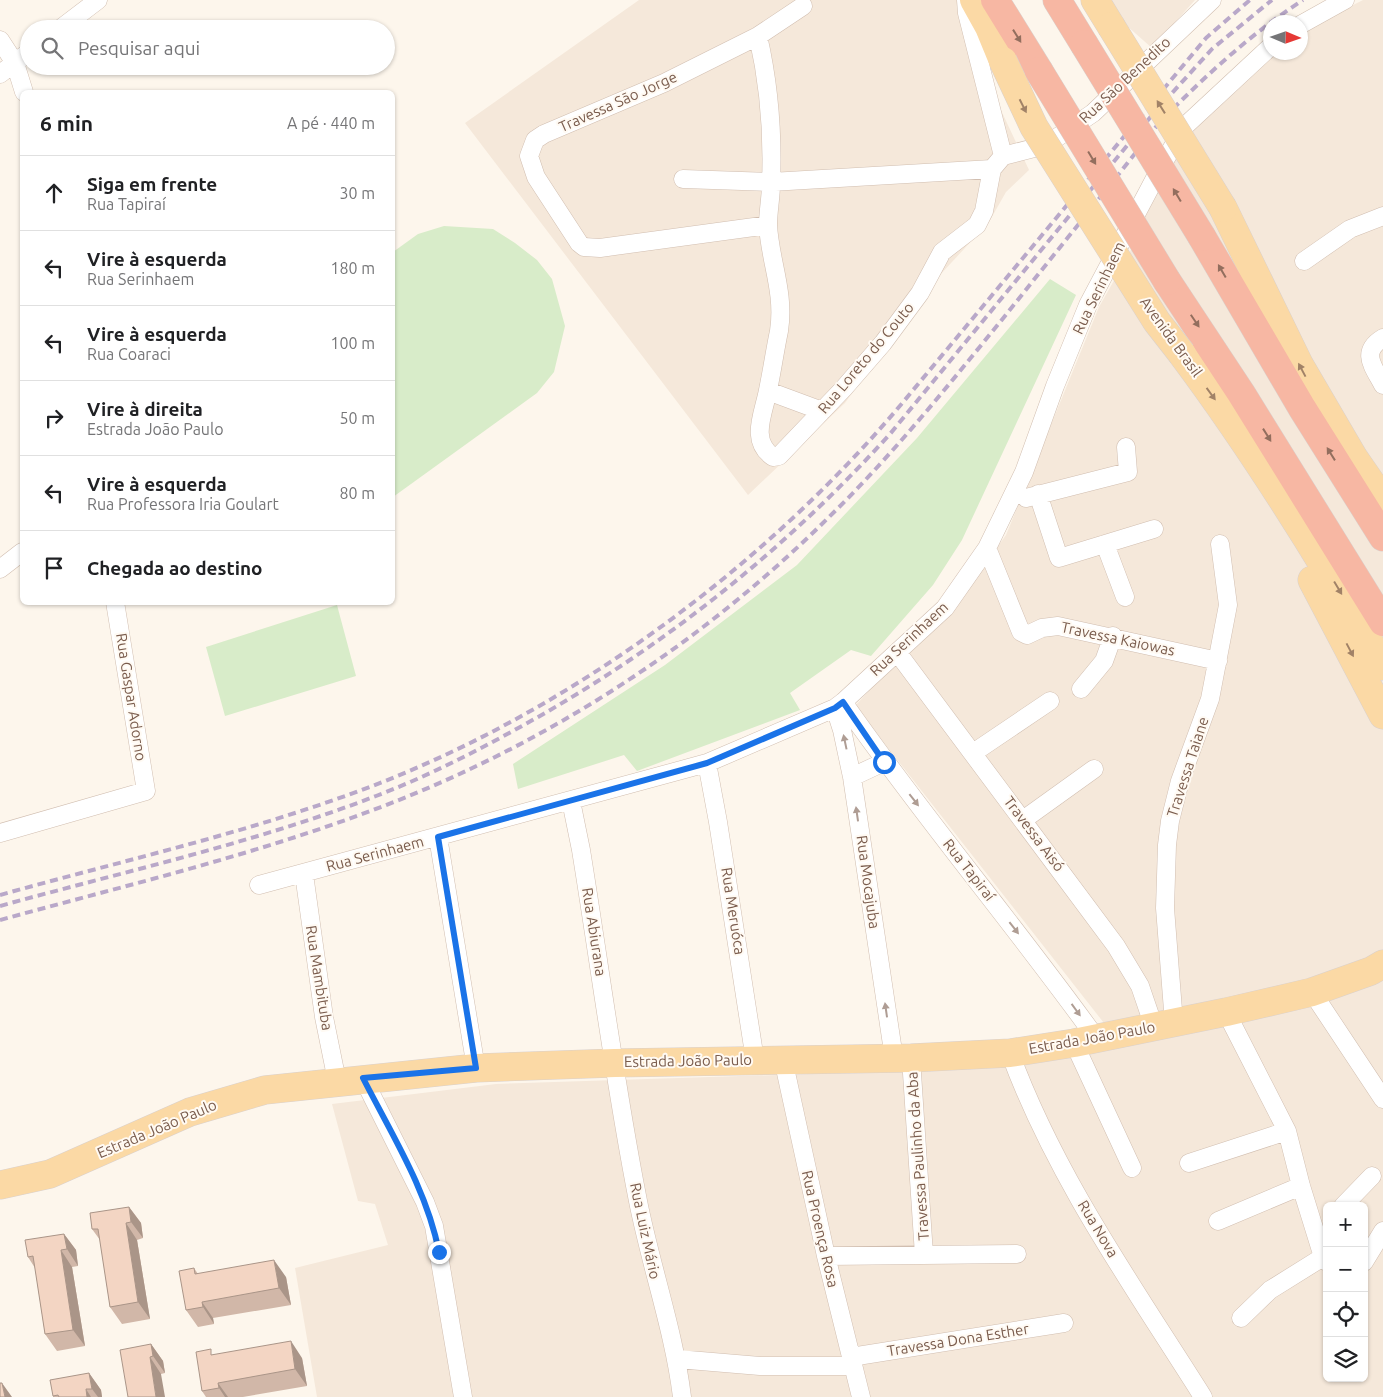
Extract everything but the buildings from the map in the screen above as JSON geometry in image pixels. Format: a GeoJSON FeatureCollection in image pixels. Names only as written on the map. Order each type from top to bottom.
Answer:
{"type":"FeatureCollection","features":[{"type":"Feature","properties":{"kind":"highway","name":"Avenida Brasil"},"geometry":{"type":"LineString","coordinates":[[996,0],[1167,281],[1236,385],[1383,622]]}},
{"type":"Feature","properties":{"kind":"highway"},"geometry":{"type":"LineString","coordinates":[[1057,0],[1202,237],[1302,408],[1383,537]]}},
{"type":"Feature","properties":{"kind":"main road","name":"Avenida Brasil"},"geometry":{"type":"LineString","coordinates":[[974,0],[990,27],[1034,127],[1157,322],[1260,464],[1334,581],[1383,666]]}},
{"type":"Feature","properties":{"kind":"main road"},"geometry":{"type":"LineString","coordinates":[[1095,0],[1223,208],[1315,394],[1383,500]]}},
{"type":"Feature","properties":{"kind":"main road"},"geometry":{"type":"LineString","coordinates":[[1315,394],[1383,475]]}},
{"type":"Feature","properties":{"kind":"main road"},"geometry":{"type":"LineString","coordinates":[[1260,464],[1289,539],[1383,714]]}},
{"type":"Feature","properties":{"kind":"main road","name":"Estrada João Paulo"},"geometry":{"type":"LineString","coordinates":[[0,1185],[50,1174],[190,1112],[265,1090],[476,1068],[615,1063],[902,1058],[1010,1053],[1164,1025],[1312,992],[1363,974],[1383,964]]}},
{"type":"Feature","properties":{"kind":"street"},"geometry":{"type":"LineString","coordinates":[[72,20],[98,0]]}},
{"type":"Feature","properties":{"kind":"street","name":"Rua Loreto do Couto"},"geometry":{"type":"LineString","coordinates":[[768,391],[759,430],[764,447],[771,455],[779,456],[883,343],[916,300],[942,252],[977,225],[984,211],[997,163],[966,0]]}},
{"type":"Feature","properties":{"kind":"street","name":"Rua Sāo Benedito"},"geometry":{"type":"LineString","coordinates":[[683,179],[771,182],[997,163],[1046,145],[1093,113],[1212,0]]}},
{"type":"Feature","properties":{"kind":"street"},"geometry":{"type":"LineString","coordinates":[[1308,21],[1345,0]]}},
{"type":"Feature","properties":{"kind":"street","name":"Travessa Sāo Jorge"},"geometry":{"type":"LineString","coordinates":[[768,224],[600,248],[584,247],[579,243],[536,177],[529,156],[535,140],[664,83],[758,36],[803,6]]}},
{"type":"Feature","properties":{"kind":"street"},"geometry":{"type":"LineString","coordinates":[[758,36],[768,84],[771,182],[768,224],[780,304],[779,330],[768,391],[822,411]]}},
{"type":"Feature","properties":{"kind":"street"},"geometry":{"type":"LineString","coordinates":[[0,40],[20,56]]}},
{"type":"Feature","properties":{"kind":"street","name":"Rua Serinhaem"},"geometry":{"type":"LineString","coordinates":[[259,885],[707,763],[839,705],[945,608],[987,548],[1024,472],[1055,386],[1088,305],[1162,165],[1184,126],[1263,53]]}},
{"type":"Feature","properties":{"kind":"street"},"geometry":{"type":"LineString","coordinates":[[0,74],[20,59]]}},
{"type":"Feature","properties":{"kind":"street"},"geometry":{"type":"LineString","coordinates":[[23,75],[24,90]]}},
{"type":"Feature","properties":{"kind":"street"},"geometry":{"type":"LineString","coordinates":[[1304,260],[1350,229],[1383,216]]}},
{"type":"Feature","properties":{"kind":"street"},"geometry":{"type":"LineString","coordinates":[[1383,338],[1372,344],[1370,350],[1373,366],[1383,385]]}},
{"type":"Feature","properties":{"kind":"street"},"geometry":{"type":"LineString","coordinates":[[1010,504],[1038,494],[1128,472],[1126,447]]}},
{"type":"Feature","properties":{"kind":"street"},"geometry":{"type":"LineString","coordinates":[[1038,494],[1059,558],[1154,529]]}},
{"type":"Feature","properties":{"kind":"street"},"geometry":{"type":"LineString","coordinates":[[1105,544],[1125,597]]}},
{"type":"Feature","properties":{"kind":"street","name":"Travessa Taiane"},"geometry":{"type":"LineString","coordinates":[[1164,1025],[1165,908],[1170,821],[1180,781],[1210,699],[1218,661],[1228,605],[1220,544]]}},
{"type":"Feature","properties":{"kind":"street","name":"Travessa Kaiowas"},"geometry":{"type":"LineString","coordinates":[[987,548],[1021,632],[1027,635],[1042,628],[1058,626],[1113,636],[1218,661]]}},
{"type":"Feature","properties":{"kind":"street"},"geometry":{"type":"LineString","coordinates":[[0,569],[20,554]]}},
{"type":"Feature","properties":{"kind":"street","name":"Rua Gaspar Adorno"},"geometry":{"type":"LineString","coordinates":[[0,833],[146,792],[115,605]]}},
{"type":"Feature","properties":{"kind":"street"},"geometry":{"type":"LineString","coordinates":[[1081,689],[1104,661],[1113,636]]}},
{"type":"Feature","properties":{"kind":"street","name":"Travessa Aisó"},"geometry":{"type":"LineString","coordinates":[[897,652],[1124,958],[1164,1025]]}},
{"type":"Feature","properties":{"kind":"street"},"geometry":{"type":"LineString","coordinates":[[973,753],[1050,701]]}},
{"type":"Feature","properties":{"kind":"street","name":"Rua Tapiraí"},"geometry":{"type":"LineString","coordinates":[[839,705],[1056,982],[1085,1040],[1132,1168]]}},
{"type":"Feature","properties":{"kind":"street","name":"Rua Mocajuba"},"geometry":{"type":"LineString","coordinates":[[839,705],[902,1058]]}},
{"type":"Feature","properties":{"kind":"street"},"geometry":{"type":"LineString","coordinates":[[852,778],[884,762]]}},
{"type":"Feature","properties":{"kind":"street","name":"Rua Meruóca"},"geometry":{"type":"LineString","coordinates":[[707,763],[755,1060]]}},
{"type":"Feature","properties":{"kind":"street"},"geometry":{"type":"LineString","coordinates":[[1023,820],[1094,769]]}},
{"type":"Feature","properties":{"kind":"street","name":"Rua Abiurana"},"geometry":{"type":"LineString","coordinates":[[570,801],[581,850],[615,1063]]}},
{"type":"Feature","properties":{"kind":"street"},"geometry":{"type":"LineString","coordinates":[[438,837],[476,1068]]}},
{"type":"Feature","properties":{"kind":"street","name":"Rua Mambituba"},"geometry":{"type":"LineString","coordinates":[[304,874],[324,1017],[350,1080],[426,1202],[434,1226],[463,1397]]}},
{"type":"Feature","properties":{"kind":"street"},"geometry":{"type":"LineString","coordinates":[[1312,992],[1383,1099]]}},
{"type":"Feature","properties":{"kind":"street"},"geometry":{"type":"LineString","coordinates":[[1226,1012],[1286,1131],[1301,1186],[1321,1228],[1323,1247]]}},
{"type":"Feature","properties":{"kind":"street","name":"Rua Nova"},"geometry":{"type":"LineString","coordinates":[[1010,1053],[1021,1082],[1055,1155],[1082,1204],[1203,1397]]}},
{"type":"Feature","properties":{"kind":"street","name":"Travessa Paulinho da Aba"},"geometry":{"type":"LineString","coordinates":[[902,1058],[924,1255]]}},
{"type":"Feature","properties":{"kind":"street","name":"Rua Proença Rosa"},"geometry":{"type":"LineString","coordinates":[[783,1060],[826,1256],[861,1397]]}},
{"type":"Feature","properties":{"kind":"street","name":"Rua Luiz Mário"},"geometry":{"type":"LineString","coordinates":[[615,1063],[638,1203],[666,1324],[677,1359],[682,1397]]}},
{"type":"Feature","properties":{"kind":"street"},"geometry":{"type":"LineString","coordinates":[[1189,1163],[1286,1131]]}},
{"type":"Feature","properties":{"kind":"street"},"geometry":{"type":"LineString","coordinates":[[1347,1202],[1372,1176]]}},
{"type":"Feature","properties":{"kind":"street"},"geometry":{"type":"LineString","coordinates":[[1218,1221],[1301,1186]]}},
{"type":"Feature","properties":{"kind":"street"},"geometry":{"type":"LineString","coordinates":[[1368,1255],[1383,1231]]}},
{"type":"Feature","properties":{"kind":"street"},"geometry":{"type":"LineString","coordinates":[[826,1256],[1017,1254]]}},
{"type":"Feature","properties":{"kind":"street"},"geometry":{"type":"LineString","coordinates":[[1241,1318],[1270,1290],[1323,1261]]}},
{"type":"Feature","properties":{"kind":"street","name":"Travessa Dona Esther"},"geometry":{"type":"LineString","coordinates":[[677,1359],[760,1366],[852,1362],[1064,1323]]}},
{"type":"Feature","properties":{"kind":"shaded area"},"geometry":{"type":"Polygon","coordinates":[[[639,0],[961,0],[999,106],[1029,170],[1006,192],[989,222],[927,289],[845,403],[748,495],[465,123],[639,0]]]}},
{"type":"Feature","properties":{"kind":"shaded area"},"geometry":{"type":"Polygon","coordinates":[[[1111,0],[1195,0],[1152,48],[1127,26],[1111,0]]]}},
{"type":"Feature","properties":{"kind":"shaded area"},"geometry":{"type":"Polygon","coordinates":[[[1363,0],[1383,0],[1383,1397],[317,1397],[295,1268],[388,1245],[375,1204],[358,1201],[332,1104],[496,1084],[990,1068],[1122,1046],[855,706],[903,654],[957,603],[1006,535],[1099,307],[1129,254],[1166,165],[1218,101],[1268,60],[1308,60],[1308,28],[1363,0]]]}},
{"type":"Feature","properties":{"kind":"green space"},"geometry":{"type":"Polygon","coordinates":[[[444,226],[493,229],[537,260],[552,279],[565,326],[554,372],[537,393],[395,496],[395,251],[418,234],[444,226]]]}},
{"type":"Feature","properties":{"kind":"green space"},"geometry":{"type":"Polygon","coordinates":[[[1050,279],[1076,295],[962,540],[933,585],[871,656],[851,650],[790,693],[800,710],[637,771],[624,755],[518,789],[513,764],[665,665],[797,565],[917,438],[1050,279]]]}},
{"type":"Feature","properties":{"kind":"green space"},"geometry":{"type":"Polygon","coordinates":[[[337,605],[356,676],[225,716],[206,647],[337,605]]]}},
{"type":"Feature","properties":{"kind":"railway"},"geometry":{"type":"LineString","coordinates":[[0,895],[242,829],[385,781],[458,749],[530,711],[600,669],[667,622],[732,571],[794,517],[851,460],[904,401],[1206,38],[1250,0]]}},
{"type":"Feature","properties":{"kind":"railway"},"geometry":{"type":"LineString","coordinates":[[0,906],[190,856],[284,828],[376,796],[478,750],[564,702],[616,670],[713,599],[760,561],[805,521],[848,478],[890,434],[1153,114],[1212,49],[1272,0]]}},
{"type":"Feature","properties":{"kind":"railway"},"geometry":{"type":"LineString","coordinates":[[0,920],[225,859],[336,824],[390,803],[444,781],[497,756],[599,699],[648,667],[741,597],[785,559],[851,495],[943,391],[1159,123],[1228,57],[1283,13],[1303,0]]}},
{"type":"Feature","properties":{"kind":"route"},"geometry":{"type":"LineString","coordinates":[[439,1252],[434,1226],[426,1202],[363,1078],[476,1068],[438,837],[707,763],[835,708],[843,702],[884,762]]}}]}
